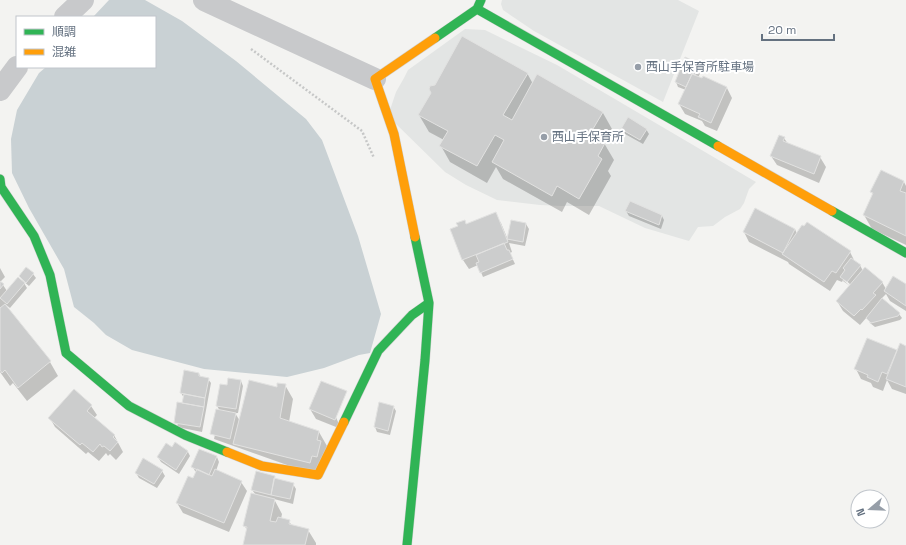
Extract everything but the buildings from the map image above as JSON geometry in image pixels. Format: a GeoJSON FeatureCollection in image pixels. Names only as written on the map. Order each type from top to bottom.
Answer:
{"type":"FeatureCollection","features":[{"type":"Feature","properties":{"kind":"street"},"geometry":{"type":"LineString","coordinates":[[66,16],[83,0]]}},
{"type":"Feature","properties":{"kind":"street"},"geometry":{"type":"LineString","coordinates":[[204,0],[375,79],[394,134],[429,303],[407,545]]}},
{"type":"Feature","properties":{"kind":"street"},"geometry":{"type":"LineString","coordinates":[[375,79],[479,4],[906,253]]}},
{"type":"Feature","properties":{"kind":"street"},"geometry":{"type":"LineString","coordinates":[[0,90],[16,68]]}},
{"type":"Feature","properties":{"kind":"street"},"geometry":{"type":"LineString","coordinates":[[0,179],[1,186],[34,236],[50,275],[66,353],[129,406],[185,435],[262,466],[318,475],[378,351],[412,315],[429,303]]}},
{"type":"Feature","properties":{"kind":"path"},"geometry":{"type":"LineString","coordinates":[[251,49],[362,131],[374,160]]}},
{"type":"Feature","properties":{"kind":"shaded area"},"geometry":{"type":"Polygon","coordinates":[[[109,0],[145,0],[182,21],[236,61],[306,119],[322,140],[358,236],[381,314],[370,353],[359,355],[324,368],[287,377],[204,369],[132,350],[106,335],[74,307],[64,269],[29,208],[12,173],[11,139],[17,110],[39,73],[45,68],[156,68],[156,16],[94,16],[109,0]]]}},
{"type":"Feature","properties":{"kind":"shaded area","name":"西山手保育所駐車場"},"geometry":{"type":"Polygon","coordinates":[[[502,0],[678,0],[699,11],[663,102],[534,31],[503,10],[501,4],[502,0]]]}},
{"type":"Feature","properties":{"kind":"shaded area","name":"西山手保育所"},"geometry":{"type":"Polygon","coordinates":[[[465,29],[485,30],[557,65],[756,182],[749,189],[744,203],[740,209],[725,217],[713,226],[698,227],[689,241],[645,228],[599,206],[540,205],[497,200],[466,185],[445,172],[393,121],[390,110],[396,92],[408,70],[465,29]]]}},
{"type":"Feature","properties":{"kind":"traffic: fast"},"geometry":{"type":"LineString","coordinates":[[435,38],[477,9],[481,0]]}},
{"type":"Feature","properties":{"kind":"traffic: fast"},"geometry":{"type":"LineString","coordinates":[[477,9],[718,146]]}},
{"type":"Feature","properties":{"kind":"traffic: fast"},"geometry":{"type":"LineString","coordinates":[[0,179],[1,187],[34,236],[50,275],[66,353],[129,406],[185,435],[227,452]]}},
{"type":"Feature","properties":{"kind":"traffic: fast"},"geometry":{"type":"LineString","coordinates":[[832,211],[906,253]]}},
{"type":"Feature","properties":{"kind":"traffic: fast"},"geometry":{"type":"LineString","coordinates":[[407,545],[429,303],[415,237]]}},
{"type":"Feature","properties":{"kind":"traffic: fast"},"geometry":{"type":"LineString","coordinates":[[344,422],[378,351],[412,315],[429,303]]}},
{"type":"Feature","properties":{"kind":"traffic: slow"},"geometry":{"type":"LineString","coordinates":[[415,237],[394,134],[375,79],[435,38]]}},
{"type":"Feature","properties":{"kind":"traffic: slow"},"geometry":{"type":"LineString","coordinates":[[718,146],[832,211]]}},
{"type":"Feature","properties":{"kind":"traffic: slow"},"geometry":{"type":"LineString","coordinates":[[227,452],[262,466],[318,475],[344,422]]}},
{"type":"Feature","properties":{"kind":"place","name":"西山手保育所駐車場"},"geometry":{"type":"Point","coordinates":[638,67]}},
{"type":"Feature","properties":{"kind":"place","name":"西山手保育所"},"geometry":{"type":"Point","coordinates":[544,137]}}]}
